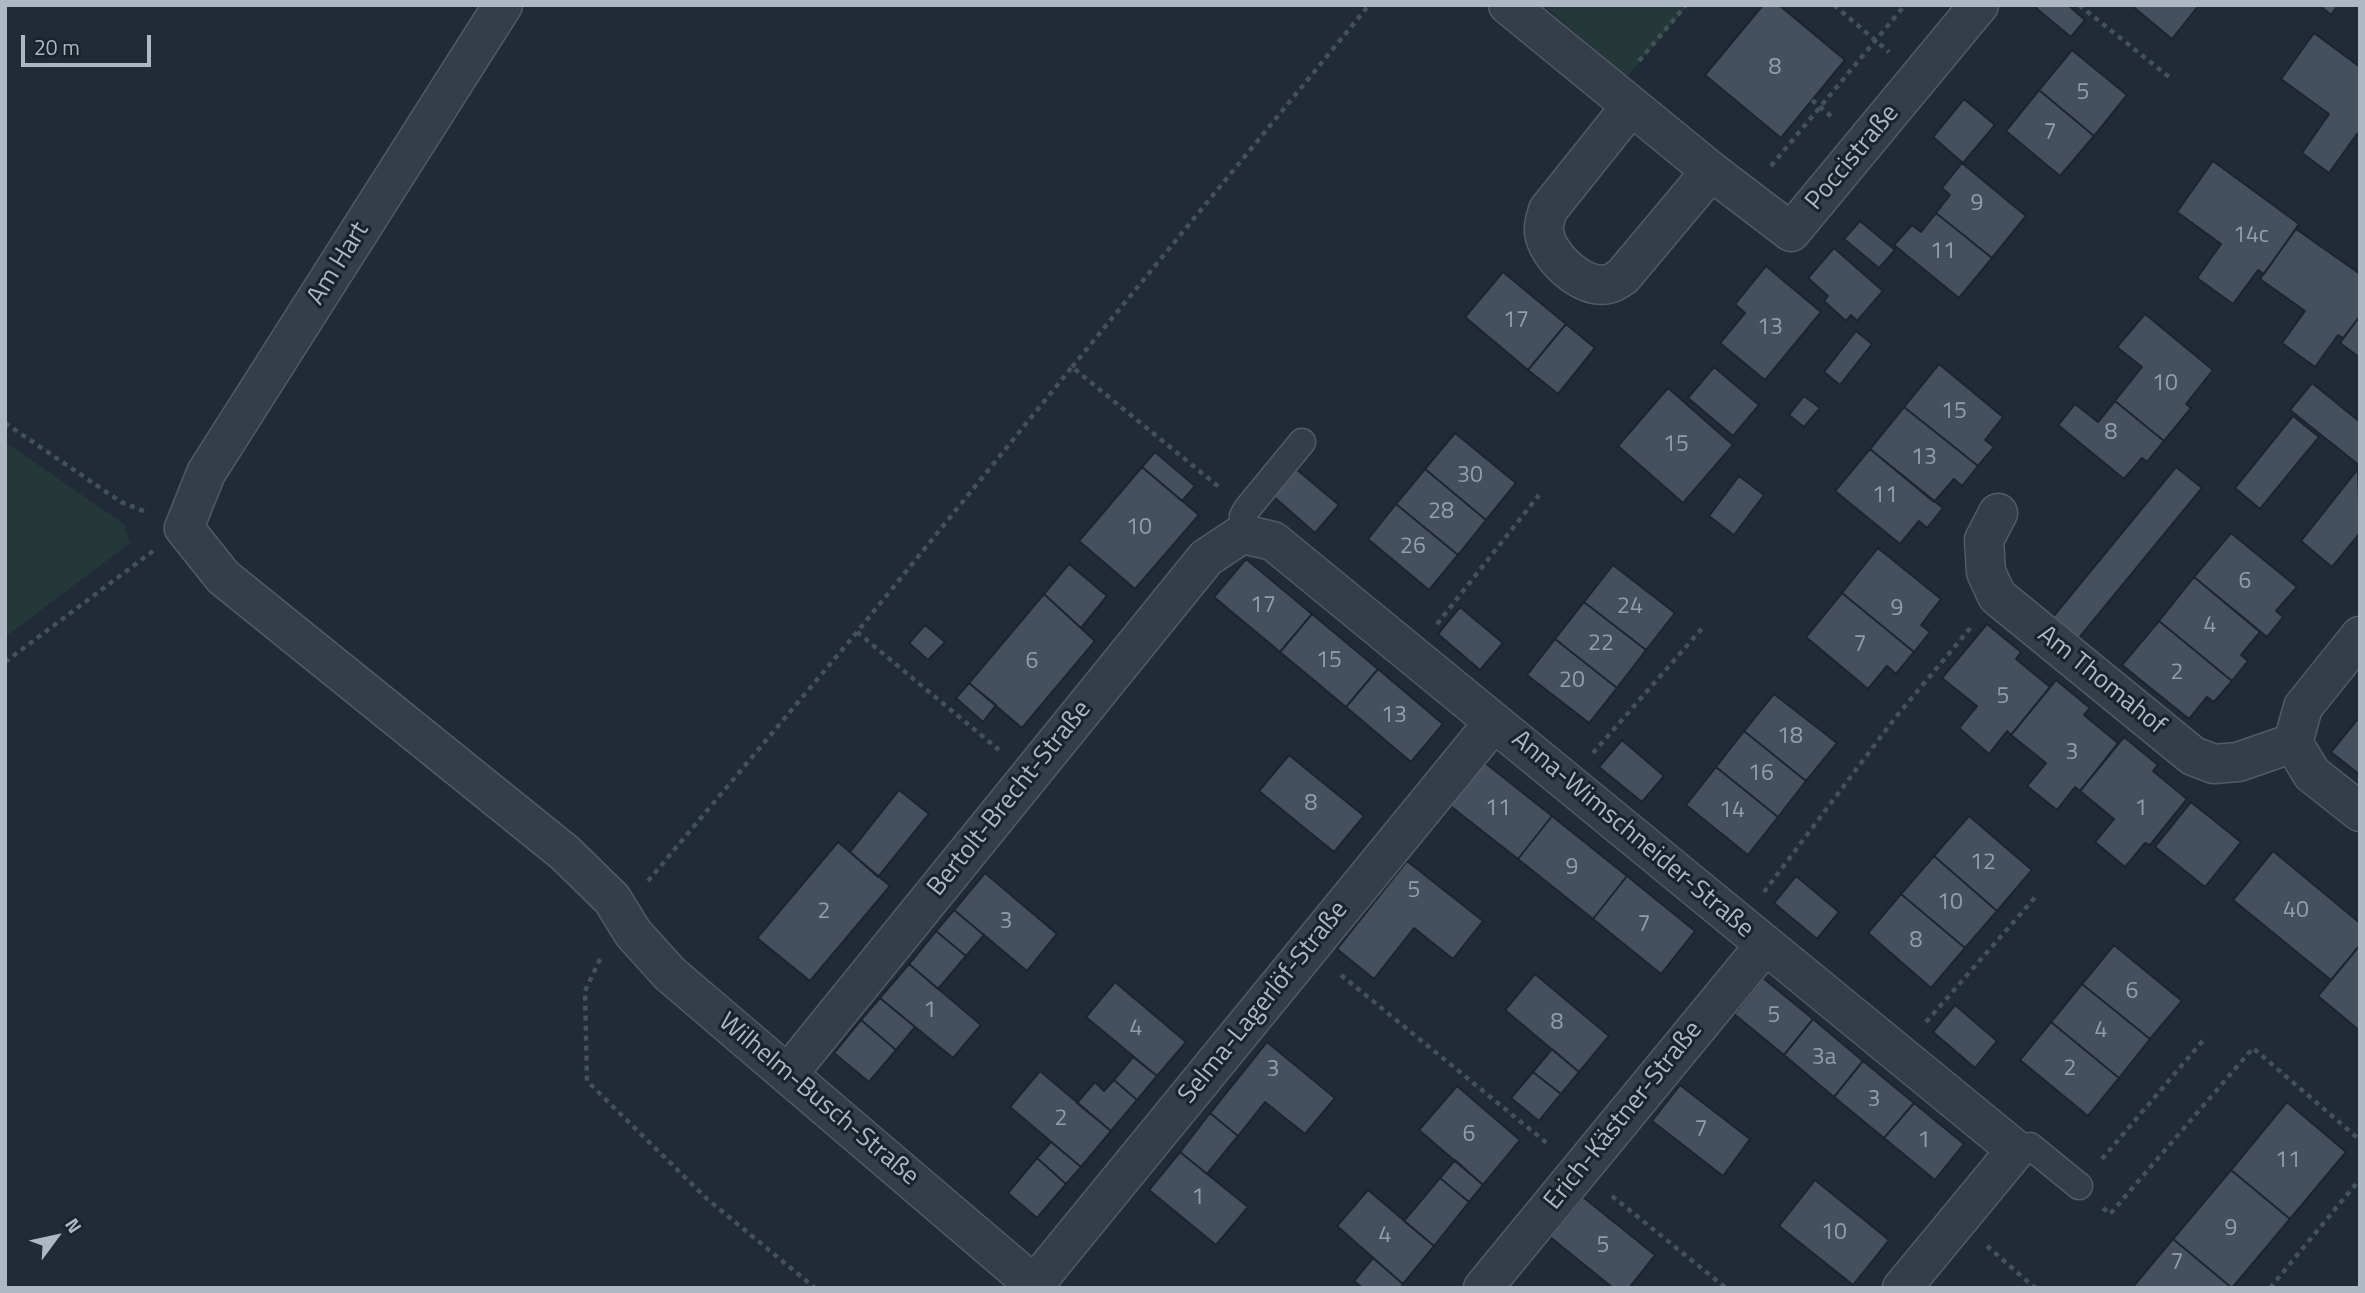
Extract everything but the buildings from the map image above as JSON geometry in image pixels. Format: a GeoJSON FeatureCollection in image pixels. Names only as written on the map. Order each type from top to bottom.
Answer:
{"type":"FeatureCollection","features":[{"type":"Feature","properties":{"kind":"street","name":"Am Hart"},"geometry":{"type":"LineString","coordinates":[[184,527],[206,473],[503,5]]}},
{"type":"Feature","properties":{"kind":"street","name":"Poccistraße"},"geometry":{"type":"LineString","coordinates":[[1508,5],[1711,171],[1791,232],[1979,5]]}},
{"type":"Feature","properties":{"kind":"street"},"geometry":{"type":"LineString","coordinates":[[1623,99],[1548,210],[1543,229],[1548,248],[1563,266],[1589,282],[1607,284],[1623,276],[1711,171]]}},
{"type":"Feature","properties":{"kind":"street"},"geometry":{"type":"LineString","coordinates":[[1997,596],[1986,572],[1984,540],[1998,513]]}},
{"type":"Feature","properties":{"kind":"street","name":"Anna-Wimschneider-Straße"},"geometry":{"type":"LineString","coordinates":[[1245,522],[1273,541],[1413,655],[2016,1150]]}},
{"type":"Feature","properties":{"kind":"street","name":"Bertolt-Brecht-Straße"},"geometry":{"type":"LineString","coordinates":[[788,1074],[1206,558],[1245,522]]}},
{"type":"Feature","properties":{"kind":"street","name":"Wilhelm-Busch-Straße"},"geometry":{"type":"LineString","coordinates":[[184,527],[223,576],[565,853],[616,907],[633,933],[670,974],[1036,1286]]}},
{"type":"Feature","properties":{"kind":"street","name":"Am Thomahof"},"geometry":{"type":"LineString","coordinates":[[1997,596],[2193,756],[2214,764],[2238,762],[2293,743]]}},
{"type":"Feature","properties":{"kind":"street"},"geometry":{"type":"LineString","coordinates":[[2360,636],[2303,707],[2293,743],[2312,774],[2360,812]]}},
{"type":"Feature","properties":{"kind":"street","name":"Selma-Lagerlöf-Straße"},"geometry":{"type":"LineString","coordinates":[[1036,1286],[1494,722]]}},
{"type":"Feature","properties":{"kind":"street","name":"Erich-Kästner-Straße"},"geometry":{"type":"LineString","coordinates":[[1483,1288],[1580,1170],[1752,934]]}},
{"type":"Feature","properties":{"kind":"street"},"geometry":{"type":"LineString","coordinates":[[1902,1288],[2016,1150]]}},
{"type":"Feature","properties":{"kind":"lane"},"geometry":{"type":"LineString","coordinates":[[1245,522],[1302,442]]}},
{"type":"Feature","properties":{"kind":"lane"},"geometry":{"type":"LineString","coordinates":[[2016,1150],[2031,1146],[2079,1186]]}},
{"type":"Feature","properties":{"kind":"path"},"geometry":{"type":"LineString","coordinates":[[815,1288],[706,1198],[587,1081],[585,991],[616,907],[857,632],[1369,5]]}},
{"type":"Feature","properties":{"kind":"path"},"geometry":{"type":"LineString","coordinates":[[1623,99],[1686,5]]}},
{"type":"Feature","properties":{"kind":"path"},"geometry":{"type":"LineString","coordinates":[[1833,5],[1876,41]]}},
{"type":"Feature","properties":{"kind":"path"},"geometry":{"type":"LineString","coordinates":[[1745,197],[1905,5]]}},
{"type":"Feature","properties":{"kind":"path"},"geometry":{"type":"LineString","coordinates":[[2079,5],[2168,77]]}},
{"type":"Feature","properties":{"kind":"path"},"geometry":{"type":"LineString","coordinates":[[1072,367],[1245,522]]}},
{"type":"Feature","properties":{"kind":"path"},"geometry":{"type":"LineString","coordinates":[[5,423],[121,502],[184,527]]}},
{"type":"Feature","properties":{"kind":"path"},"geometry":{"type":"LineString","coordinates":[[1413,655],[1539,495]]}},
{"type":"Feature","properties":{"kind":"path"},"geometry":{"type":"LineString","coordinates":[[5,662],[184,527]]}},
{"type":"Feature","properties":{"kind":"path"},"geometry":{"type":"LineString","coordinates":[[1752,934],[1895,718],[1997,596]]}},
{"type":"Feature","properties":{"kind":"path"},"geometry":{"type":"LineString","coordinates":[[1567,782],[1705,625]]}},
{"type":"Feature","properties":{"kind":"path"},"geometry":{"type":"LineString","coordinates":[[857,632],[1030,775]]}},
{"type":"Feature","properties":{"kind":"path"},"geometry":{"type":"LineString","coordinates":[[1898,1054],[2038,894]]}},
{"type":"Feature","properties":{"kind":"path"},"geometry":{"type":"LineString","coordinates":[[1309,949],[1726,1288]]}},
{"type":"Feature","properties":{"kind":"path"},"geometry":{"type":"LineString","coordinates":[[2206,1037],[2079,1186],[2109,1214],[2253,1048],[2360,1140]]}},
{"type":"Feature","properties":{"kind":"path"},"geometry":{"type":"LineString","coordinates":[[2270,1288],[2360,1179]]}},
{"type":"Feature","properties":{"kind":"path"},"geometry":{"type":"LineString","coordinates":[[1957,1221],[2035,1288]]}},
{"type":"Feature","properties":{"kind":"green space"},"geometry":{"type":"Polygon","coordinates":[[[1543,5],[1688,5],[1627,77],[1543,5]]]}},
{"type":"Feature","properties":{"kind":"green space"},"geometry":{"type":"Polygon","coordinates":[[[5,442],[124,524],[130,543],[5,637],[5,442]]]}}]}
